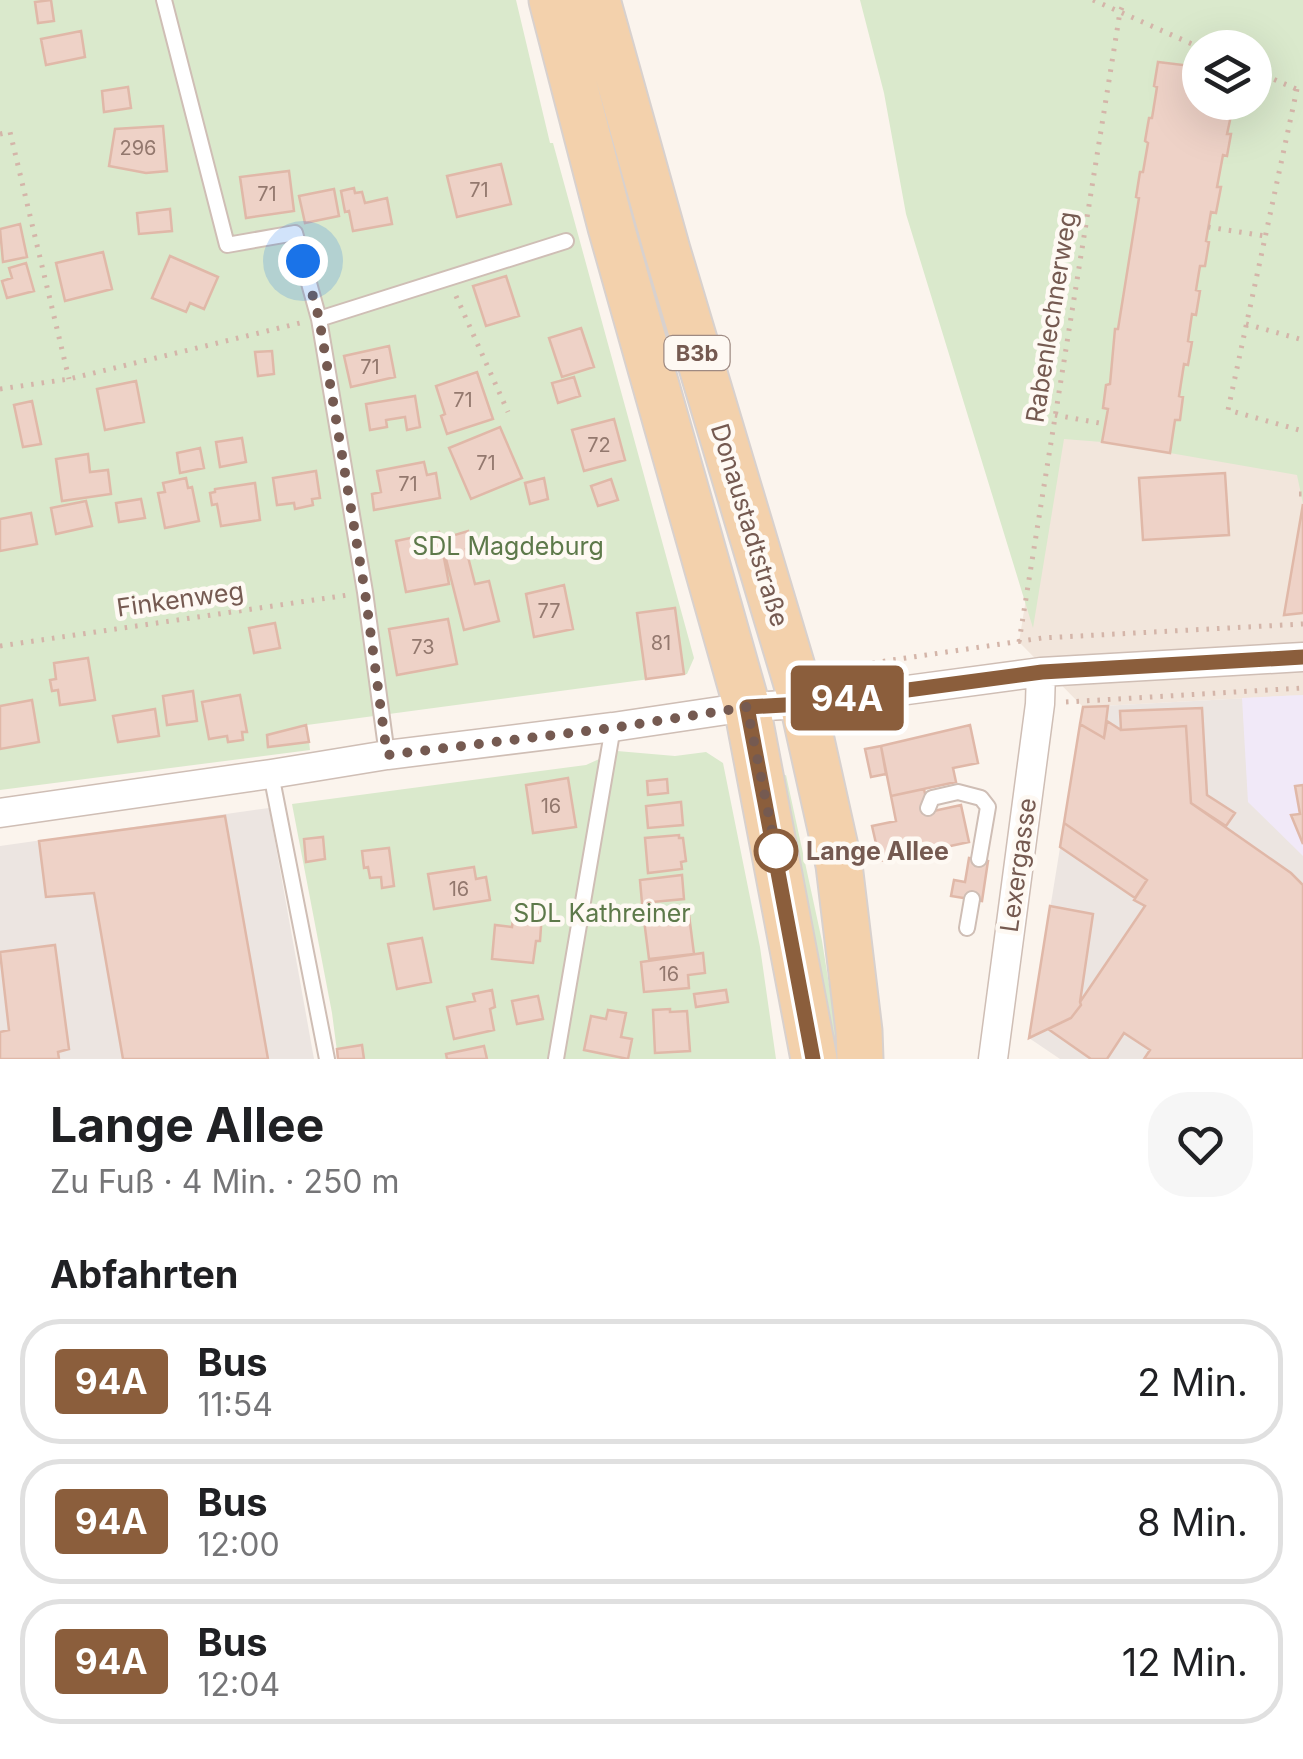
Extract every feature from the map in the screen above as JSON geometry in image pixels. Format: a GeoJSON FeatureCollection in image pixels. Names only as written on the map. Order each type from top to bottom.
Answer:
{"type":"FeatureCollection","features":[{"type":"Feature","properties":{"kind":"main road","name":"Donaustadtstraße"},"geometry":{"type":"LineString","coordinates":[[552,0],[611,227],[747,707],[814,1059]]}},
{"type":"Feature","properties":{"kind":"main road","name":"Donaustadtstraße"},"geometry":{"type":"LineString","coordinates":[[597,0],[666,250],[815,687],[860,1059]]}},
{"type":"Feature","properties":{"kind":"street"},"geometry":{"type":"LineString","coordinates":[[0,813],[387,755],[612,728],[747,707],[815,687],[1303,657]]}},
{"type":"Feature","properties":{"kind":"street","name":"Lexergasse"},"geometry":{"type":"LineString","coordinates":[[993,1059],[1042,672]]}},
{"type":"Feature","properties":{"kind":"lane"},"geometry":{"type":"LineString","coordinates":[[164,0],[227,246],[296,233],[319,318],[365,592],[387,755]]}},
{"type":"Feature","properties":{"kind":"lane"},"geometry":{"type":"LineString","coordinates":[[319,318],[566,241]]}},
{"type":"Feature","properties":{"kind":"lane"},"geometry":{"type":"LineString","coordinates":[[556,1059],[612,728]]}},
{"type":"Feature","properties":{"kind":"lane"},"geometry":{"type":"LineString","coordinates":[[271,774],[326,1059]]}},
{"type":"Feature","properties":{"kind":"lane"},"geometry":{"type":"LineString","coordinates":[[928,808],[932,798],[958,792],[981,798],[988,807],[979,860]]}},
{"type":"Feature","properties":{"kind":"lane"},"geometry":{"type":"LineString","coordinates":[[967,928],[972,899]]}},
{"type":"Feature","properties":{"kind":"path"},"geometry":{"type":"LineString","coordinates":[[1093,0],[1182,40]]}},
{"type":"Feature","properties":{"kind":"path","name":"Rabenlechnerweg"},"geometry":{"type":"LineString","coordinates":[[1018,642],[1125,0]]}},
{"type":"Feature","properties":{"kind":"path"},"geometry":{"type":"LineString","coordinates":[[1272,78],[1300,90],[1228,410],[1303,430]]}},
{"type":"Feature","properties":{"kind":"path"},"geometry":{"type":"LineString","coordinates":[[0,134],[10,132],[69,379]]}},
{"type":"Feature","properties":{"kind":"path"},"geometry":{"type":"LineString","coordinates":[[1208,227],[1265,236]]}},
{"type":"Feature","properties":{"kind":"path"},"geometry":{"type":"LineString","coordinates":[[448,278],[508,412]]}},
{"type":"Feature","properties":{"kind":"path"},"geometry":{"type":"LineString","coordinates":[[0,390],[69,379],[319,318]]}},
{"type":"Feature","properties":{"kind":"path"},"geometry":{"type":"LineString","coordinates":[[1246,324],[1303,340]]}},
{"type":"Feature","properties":{"kind":"path"},"geometry":{"type":"LineString","coordinates":[[1056,416],[1105,424]]}},
{"type":"Feature","properties":{"kind":"path","name":"Finkenweg"},"geometry":{"type":"LineString","coordinates":[[0,646],[365,592]]}},
{"type":"Feature","properties":{"kind":"path"},"geometry":{"type":"LineString","coordinates":[[815,687],[1018,642],[1303,624]]}},
{"type":"Feature","properties":{"kind":"shaded area"},"geometry":{"type":"Polygon","coordinates":[[[1303,0],[1303,695],[1083,707],[1019,642],[1120,13],[1303,0]]]}},
{"type":"Feature","properties":{"kind":"shaded area"},"geometry":{"type":"Polygon","coordinates":[[[1303,695],[1303,1059],[1060,1059],[1029,1038],[1083,707],[1303,695]]]}},
{"type":"Feature","properties":{"kind":"shaded area"},"geometry":{"type":"Polygon","coordinates":[[[1303,695],[1303,856],[1248,802],[1242,698],[1303,695]]]}},
{"type":"Feature","properties":{"kind":"shaded area"},"geometry":{"type":"Polygon","coordinates":[[[269,808],[314,1059],[0,1059],[0,846],[269,808]]]}},
{"type":"Feature","properties":{"kind":"green space","name":"SDL Magdeburg"},"geometry":{"type":"Polygon","coordinates":[[[0,0],[516,0],[550,143],[694,658],[687,674],[307,725],[310,750],[0,790],[0,0]]]}},
{"type":"Feature","properties":{"kind":"green space"},"geometry":{"type":"Polygon","coordinates":[[[860,0],[1303,0],[1303,504],[1297,475],[1170,453],[1184,364],[1188,364],[1192,343],[1188,341],[1192,314],[1196,314],[1196,290],[1223,155],[1227,156],[1231,135],[1227,134],[1230,120],[1272,120],[1272,30],[1182,30],[1182,65],[1158,63],[1115,329],[1110,384],[1106,386],[1103,407],[1108,409],[1102,442],[1064,439],[1033,628],[906,214],[884,93],[860,0]]]}},
{"type":"Feature","properties":{"kind":"green space","name":"SDL Kathreiner"},"geometry":{"type":"Polygon","coordinates":[[[617,751],[675,756],[706,752],[723,763],[760,947],[776,1059],[338,1059],[292,804],[586,765],[617,751]]]}},
{"type":"Feature","properties":{"kind":"green space"},"geometry":{"type":"Polygon","coordinates":[[[786,775],[822,941],[841,1059],[834,1059],[805,888],[780,777],[786,775]]]}},
{"type":"Feature","properties":{"kind":"building"},"geometry":{"type":"Polygon","coordinates":[[[51,0],[54,21],[38,23],[35,2],[51,0]]]}},
{"type":"Feature","properties":{"kind":"building"},"geometry":{"type":"Polygon","coordinates":[[[81,31],[85,57],[46,65],[41,39],[81,31]]]}},
{"type":"Feature","properties":{"kind":"building"},"geometry":{"type":"Polygon","coordinates":[[[1158,62],[1182,65],[1182,120],[1230,120],[1227,134],[1231,134],[1227,156],[1223,155],[1216,213],[1211,212],[1205,266],[1200,266],[1196,290],[1200,291],[1188,341],[1192,342],[1179,396],[1183,397],[1180,420],[1175,420],[1170,453],[1102,442],[1108,409],[1103,408],[1106,385],[1110,384],[1115,329],[1157,87],[1154,86],[1158,62]]]}},
{"type":"Feature","properties":{"kind":"building"},"geometry":{"type":"Polygon","coordinates":[[[128,87],[131,108],[104,112],[102,91],[128,87]]]}},
{"type":"Feature","properties":{"kind":"building"},"geometry":{"type":"Polygon","coordinates":[[[163,126],[167,171],[146,173],[109,166],[115,129],[163,126]]]}},
{"type":"Feature","properties":{"kind":"building"},"geometry":{"type":"Polygon","coordinates":[[[501,164],[511,204],[457,217],[447,176],[501,164]]]}},
{"type":"Feature","properties":{"kind":"building"},"geometry":{"type":"Polygon","coordinates":[[[289,171],[294,211],[246,218],[240,177],[289,171]]]}},
{"type":"Feature","properties":{"kind":"building"},"geometry":{"type":"Polygon","coordinates":[[[354,188],[355,193],[362,192],[365,203],[387,198],[392,224],[353,231],[341,191],[354,188]]]}},
{"type":"Feature","properties":{"kind":"building"},"geometry":{"type":"Polygon","coordinates":[[[334,189],[339,216],[305,223],[299,196],[334,189]]]}},
{"type":"Feature","properties":{"kind":"building"},"geometry":{"type":"Polygon","coordinates":[[[170,209],[172,231],[139,234],[137,213],[170,209]]]}},
{"type":"Feature","properties":{"kind":"building"},"geometry":{"type":"Polygon","coordinates":[[[20,224],[27,257],[3,262],[0,229],[20,224]]]}},
{"type":"Feature","properties":{"kind":"building"},"geometry":{"type":"Polygon","coordinates":[[[103,252],[112,289],[65,301],[56,263],[103,252]]]}},
{"type":"Feature","properties":{"kind":"building"},"geometry":{"type":"Polygon","coordinates":[[[170,256],[218,277],[204,309],[190,303],[186,312],[152,298],[170,256]]]}},
{"type":"Feature","properties":{"kind":"building"},"geometry":{"type":"Polygon","coordinates":[[[26,263],[34,291],[7,298],[2,281],[12,278],[9,268],[26,263]]]}},
{"type":"Feature","properties":{"kind":"building"},"geometry":{"type":"Polygon","coordinates":[[[506,276],[519,316],[486,326],[473,286],[506,276]]]}},
{"type":"Feature","properties":{"kind":"building"},"geometry":{"type":"Polygon","coordinates":[[[581,328],[594,367],[562,377],[549,338],[581,328]]]}},
{"type":"Feature","properties":{"kind":"building"},"geometry":{"type":"Polygon","coordinates":[[[389,346],[395,377],[351,387],[344,356],[389,346]]]}},
{"type":"Feature","properties":{"kind":"building"},"geometry":{"type":"Polygon","coordinates":[[[272,351],[274,374],[258,376],[255,352],[272,351]]]}},
{"type":"Feature","properties":{"kind":"building"},"geometry":{"type":"Polygon","coordinates":[[[477,372],[493,419],[447,434],[436,386],[477,372]]]}},
{"type":"Feature","properties":{"kind":"building"},"geometry":{"type":"Polygon","coordinates":[[[574,377],[580,396],[558,403],[552,383],[574,377]]]}},
{"type":"Feature","properties":{"kind":"building"},"geometry":{"type":"Polygon","coordinates":[[[136,381],[144,422],[105,430],[97,389],[136,381]]]}},
{"type":"Feature","properties":{"kind":"building"},"geometry":{"type":"Polygon","coordinates":[[[415,396],[420,427],[407,430],[405,417],[386,420],[387,427],[370,430],[366,404],[415,396]]]}},
{"type":"Feature","properties":{"kind":"building"},"geometry":{"type":"Polygon","coordinates":[[[32,401],[41,444],[23,447],[14,405],[32,401]]]}},
{"type":"Feature","properties":{"kind":"building"},"geometry":{"type":"Polygon","coordinates":[[[614,419],[625,460],[584,471],[572,430],[614,419]]]}},
{"type":"Feature","properties":{"kind":"building"},"geometry":{"type":"Polygon","coordinates":[[[500,427],[522,478],[471,499],[449,448],[500,427]]]}},
{"type":"Feature","properties":{"kind":"building"},"geometry":{"type":"Polygon","coordinates":[[[242,438],[246,462],[220,467],[216,442],[242,438]]]}},
{"type":"Feature","properties":{"kind":"building"},"geometry":{"type":"Polygon","coordinates":[[[200,448],[204,468],[180,473],[177,453],[200,448]]]}},
{"type":"Feature","properties":{"kind":"building"},"geometry":{"type":"Polygon","coordinates":[[[88,454],[90,472],[108,470],[111,494],[62,501],[56,459],[88,454]]]}},
{"type":"Feature","properties":{"kind":"building"},"geometry":{"type":"Polygon","coordinates":[[[424,462],[427,475],[436,473],[440,498],[374,510],[372,494],[381,492],[377,471],[424,462]]]}},
{"type":"Feature","properties":{"kind":"building"},"geometry":{"type":"Polygon","coordinates":[[[316,471],[320,498],[312,499],[313,505],[295,509],[294,503],[277,505],[273,478],[316,471]]]}},
{"type":"Feature","properties":{"kind":"building"},"geometry":{"type":"Polygon","coordinates":[[[1225,473],[1229,535],[1143,540],[1139,478],[1225,473]]]}},
{"type":"Feature","properties":{"kind":"building"},"geometry":{"type":"Polygon","coordinates":[[[186,478],[188,488],[192,487],[199,521],[165,528],[158,493],[165,492],[163,483],[186,478]]]}},
{"type":"Feature","properties":{"kind":"building"},"geometry":{"type":"Polygon","coordinates":[[[544,478],[548,499],[530,504],[525,483],[544,478]]]}},
{"type":"Feature","properties":{"kind":"building"},"geometry":{"type":"Polygon","coordinates":[[[611,479],[618,500],[598,506],[591,486],[611,479]]]}},
{"type":"Feature","properties":{"kind":"building"},"geometry":{"type":"Polygon","coordinates":[[[255,483],[260,520],[221,526],[217,504],[212,505],[210,493],[255,483]]]}},
{"type":"Feature","properties":{"kind":"building"},"geometry":{"type":"Polygon","coordinates":[[[141,499],[145,518],[119,522],[116,503],[141,499]]]}},
{"type":"Feature","properties":{"kind":"building"},"geometry":{"type":"Polygon","coordinates":[[[86,501],[92,526],[56,534],[51,508],[86,501]]]}},
{"type":"Feature","properties":{"kind":"building"},"geometry":{"type":"Polygon","coordinates":[[[1303,504],[1303,613],[1284,615],[1303,504]]]}},
{"type":"Feature","properties":{"kind":"building"},"geometry":{"type":"Polygon","coordinates":[[[31,513],[37,544],[0,551],[0,519],[31,513]]]}},
{"type":"Feature","properties":{"kind":"building"},"geometry":{"type":"Polygon","coordinates":[[[468,531],[472,547],[466,549],[475,584],[489,581],[499,621],[464,630],[441,539],[468,531]]]}},
{"type":"Feature","properties":{"kind":"building"},"geometry":{"type":"Polygon","coordinates":[[[439,532],[449,584],[406,592],[396,541],[439,532]]]}},
{"type":"Feature","properties":{"kind":"building"},"geometry":{"type":"Polygon","coordinates":[[[564,585],[573,629],[534,637],[526,594],[564,585]]]}},
{"type":"Feature","properties":{"kind":"building"},"geometry":{"type":"Polygon","coordinates":[[[675,608],[684,674],[646,679],[637,613],[675,608]]]}},
{"type":"Feature","properties":{"kind":"building"},"geometry":{"type":"Polygon","coordinates":[[[448,619],[457,664],[397,675],[389,629],[448,619]]]}},
{"type":"Feature","properties":{"kind":"building"},"geometry":{"type":"Polygon","coordinates":[[[275,623],[280,648],[254,653],[249,628],[275,623]]]}},
{"type":"Feature","properties":{"kind":"building"},"geometry":{"type":"Polygon","coordinates":[[[88,658],[95,700],[60,705],[58,690],[52,691],[50,680],[56,679],[54,663],[88,658]]]}},
{"type":"Feature","properties":{"kind":"building"},"geometry":{"type":"Polygon","coordinates":[[[193,691],[197,721],[167,725],[163,696],[193,691]]]}},
{"type":"Feature","properties":{"kind":"building"},"geometry":{"type":"Polygon","coordinates":[[[240,695],[247,732],[242,732],[243,740],[228,742],[227,736],[209,739],[202,702],[240,695]]]}},
{"type":"Feature","properties":{"kind":"building"},"geometry":{"type":"Polygon","coordinates":[[[32,700],[39,742],[0,749],[0,706],[32,700]]]}},
{"type":"Feature","properties":{"kind":"building"},"geometry":{"type":"Polygon","coordinates":[[[1108,706],[1104,738],[1080,724],[1083,707],[1108,706]]]}},
{"type":"Feature","properties":{"kind":"building"},"geometry":{"type":"Polygon","coordinates":[[[1202,708],[1207,795],[1235,813],[1226,826],[1191,803],[1186,726],[1121,730],[1120,711],[1202,708]]]}},
{"type":"Feature","properties":{"kind":"building"},"geometry":{"type":"Polygon","coordinates":[[[155,709],[159,736],[118,742],[113,716],[155,709]]]}},
{"type":"Feature","properties":{"kind":"building"},"geometry":{"type":"Polygon","coordinates":[[[1107,721],[1121,730],[1186,726],[1191,803],[1303,885],[1303,1059],[1144,1059],[1150,1050],[1124,1033],[1107,1059],[1091,1059],[1048,1029],[1071,1018],[1145,906],[1134,900],[1147,880],[1064,823],[1080,724],[1104,738],[1107,721]]]}},
{"type":"Feature","properties":{"kind":"building"},"geometry":{"type":"Polygon","coordinates":[[[306,725],[309,742],[268,747],[267,735],[306,725]]]}},
{"type":"Feature","properties":{"kind":"building"},"geometry":{"type":"Polygon","coordinates":[[[970,725],[978,763],[953,768],[956,782],[891,796],[881,746],[970,725]]]}},
{"type":"Feature","properties":{"kind":"building"},"geometry":{"type":"Polygon","coordinates":[[[881,746],[886,774],[871,777],[865,749],[881,746]]]}},
{"type":"Feature","properties":{"kind":"building"},"geometry":{"type":"Polygon","coordinates":[[[568,778],[576,827],[533,833],[526,785],[568,778]]]}},
{"type":"Feature","properties":{"kind":"building"},"geometry":{"type":"Polygon","coordinates":[[[667,779],[668,793],[648,795],[647,781],[667,779]]]}},
{"type":"Feature","properties":{"kind":"building"},"geometry":{"type":"Polygon","coordinates":[[[1303,785],[1303,844],[1291,815],[1300,814],[1295,786],[1303,785]]]}},
{"type":"Feature","properties":{"kind":"building"},"geometry":{"type":"Polygon","coordinates":[[[924,789],[929,812],[961,805],[969,842],[880,861],[872,826],[896,821],[891,796],[924,789]]]}},
{"type":"Feature","properties":{"kind":"building"},"geometry":{"type":"Polygon","coordinates":[[[681,802],[683,825],[648,828],[646,806],[681,802]]]}},
{"type":"Feature","properties":{"kind":"building"},"geometry":{"type":"Polygon","coordinates":[[[225,816],[268,1059],[123,1059],[94,893],[46,897],[39,841],[225,816]]]}},
{"type":"Feature","properties":{"kind":"building"},"geometry":{"type":"Polygon","coordinates":[[[1064,823],[1147,880],[1135,898],[1060,847],[1064,823]]]}},
{"type":"Feature","properties":{"kind":"building"},"geometry":{"type":"Polygon","coordinates":[[[323,837],[325,859],[306,862],[304,839],[323,837]]]}},
{"type":"Feature","properties":{"kind":"building"},"geometry":{"type":"Polygon","coordinates":[[[645,838],[683,838],[686,861],[681,862],[682,869],[648,873],[645,838]]]}},
{"type":"Feature","properties":{"kind":"building"},"geometry":{"type":"Polygon","coordinates":[[[389,848],[394,886],[382,888],[381,877],[370,878],[368,867],[364,868],[362,851],[389,848]]]}},
{"type":"Feature","properties":{"kind":"building"},"geometry":{"type":"Polygon","coordinates":[[[969,858],[988,861],[982,901],[951,896],[954,880],[965,882],[969,858]]]}},
{"type":"Feature","properties":{"kind":"building"},"geometry":{"type":"Polygon","coordinates":[[[474,867],[476,879],[486,877],[490,900],[434,909],[428,874],[474,867]]]}},
{"type":"Feature","properties":{"kind":"building"},"geometry":{"type":"Polygon","coordinates":[[[682,875],[684,899],[642,903],[640,880],[682,875]]]}},
{"type":"Feature","properties":{"kind":"building"},"geometry":{"type":"Polygon","coordinates":[[[1050,906],[1093,914],[1081,1005],[1071,1018],[1029,1038],[1050,906]]]}},
{"type":"Feature","properties":{"kind":"building"},"geometry":{"type":"Polygon","coordinates":[[[514,911],[542,913],[533,963],[492,959],[495,925],[512,927],[514,911]]]}},
{"type":"Feature","properties":{"kind":"building"},"geometry":{"type":"Polygon","coordinates":[[[689,915],[694,954],[649,959],[644,920],[689,915]]]}},
{"type":"Feature","properties":{"kind":"building"},"geometry":{"type":"Polygon","coordinates":[[[422,938],[431,982],[397,989],[388,944],[422,938]]]}},
{"type":"Feature","properties":{"kind":"building"},"geometry":{"type":"Polygon","coordinates":[[[55,945],[69,1049],[58,1052],[59,1059],[0,1059],[0,1032],[9,1030],[0,952],[55,945]]]}},
{"type":"Feature","properties":{"kind":"building"},"geometry":{"type":"Polygon","coordinates":[[[703,953],[705,973],[688,975],[689,988],[644,992],[641,962],[703,953]]]}},
{"type":"Feature","properties":{"kind":"building"},"geometry":{"type":"Polygon","coordinates":[[[492,990],[494,1030],[454,1039],[447,1007],[475,1001],[473,994],[492,990]]]}},
{"type":"Feature","properties":{"kind":"building"},"geometry":{"type":"Polygon","coordinates":[[[726,990],[728,1002],[696,1007],[694,994],[726,990]]]}},
{"type":"Feature","properties":{"kind":"building"},"geometry":{"type":"Polygon","coordinates":[[[538,996],[543,1019],[517,1024],[512,1001],[538,996]]]}},
{"type":"Feature","properties":{"kind":"building"},"geometry":{"type":"Polygon","coordinates":[[[608,1010],[626,1013],[621,1037],[632,1039],[628,1059],[584,1050],[591,1016],[606,1019],[608,1010]]]}},
{"type":"Feature","properties":{"kind":"building"},"geometry":{"type":"Polygon","coordinates":[[[653,1010],[687,1011],[690,1051],[655,1053],[653,1010]]]}},
{"type":"Feature","properties":{"kind":"building"},"geometry":{"type":"Polygon","coordinates":[[[362,1045],[364,1059],[338,1059],[337,1049],[362,1045]]]}},
{"type":"Feature","properties":{"kind":"building"},"geometry":{"type":"Polygon","coordinates":[[[484,1046],[487,1059],[447,1059],[446,1054],[484,1046]]]}},
{"type":"Feature","properties":{"kind":"bus line","name":"94A"},"geometry":{"type":"LineString","coordinates":[[813,1059],[747,707],[803,704],[1042,672],[1303,657]]}},
{"type":"Feature","properties":{"kind":"place","name":"Lange Allee"},"geometry":{"type":"Point","coordinates":[776,851]}},
{"type":"Feature","properties":{"kind":"route"},"geometry":{"type":"LineString","coordinates":[[303,261],[319,318],[365,592],[387,755],[747,707],[776,851]]}}]}
